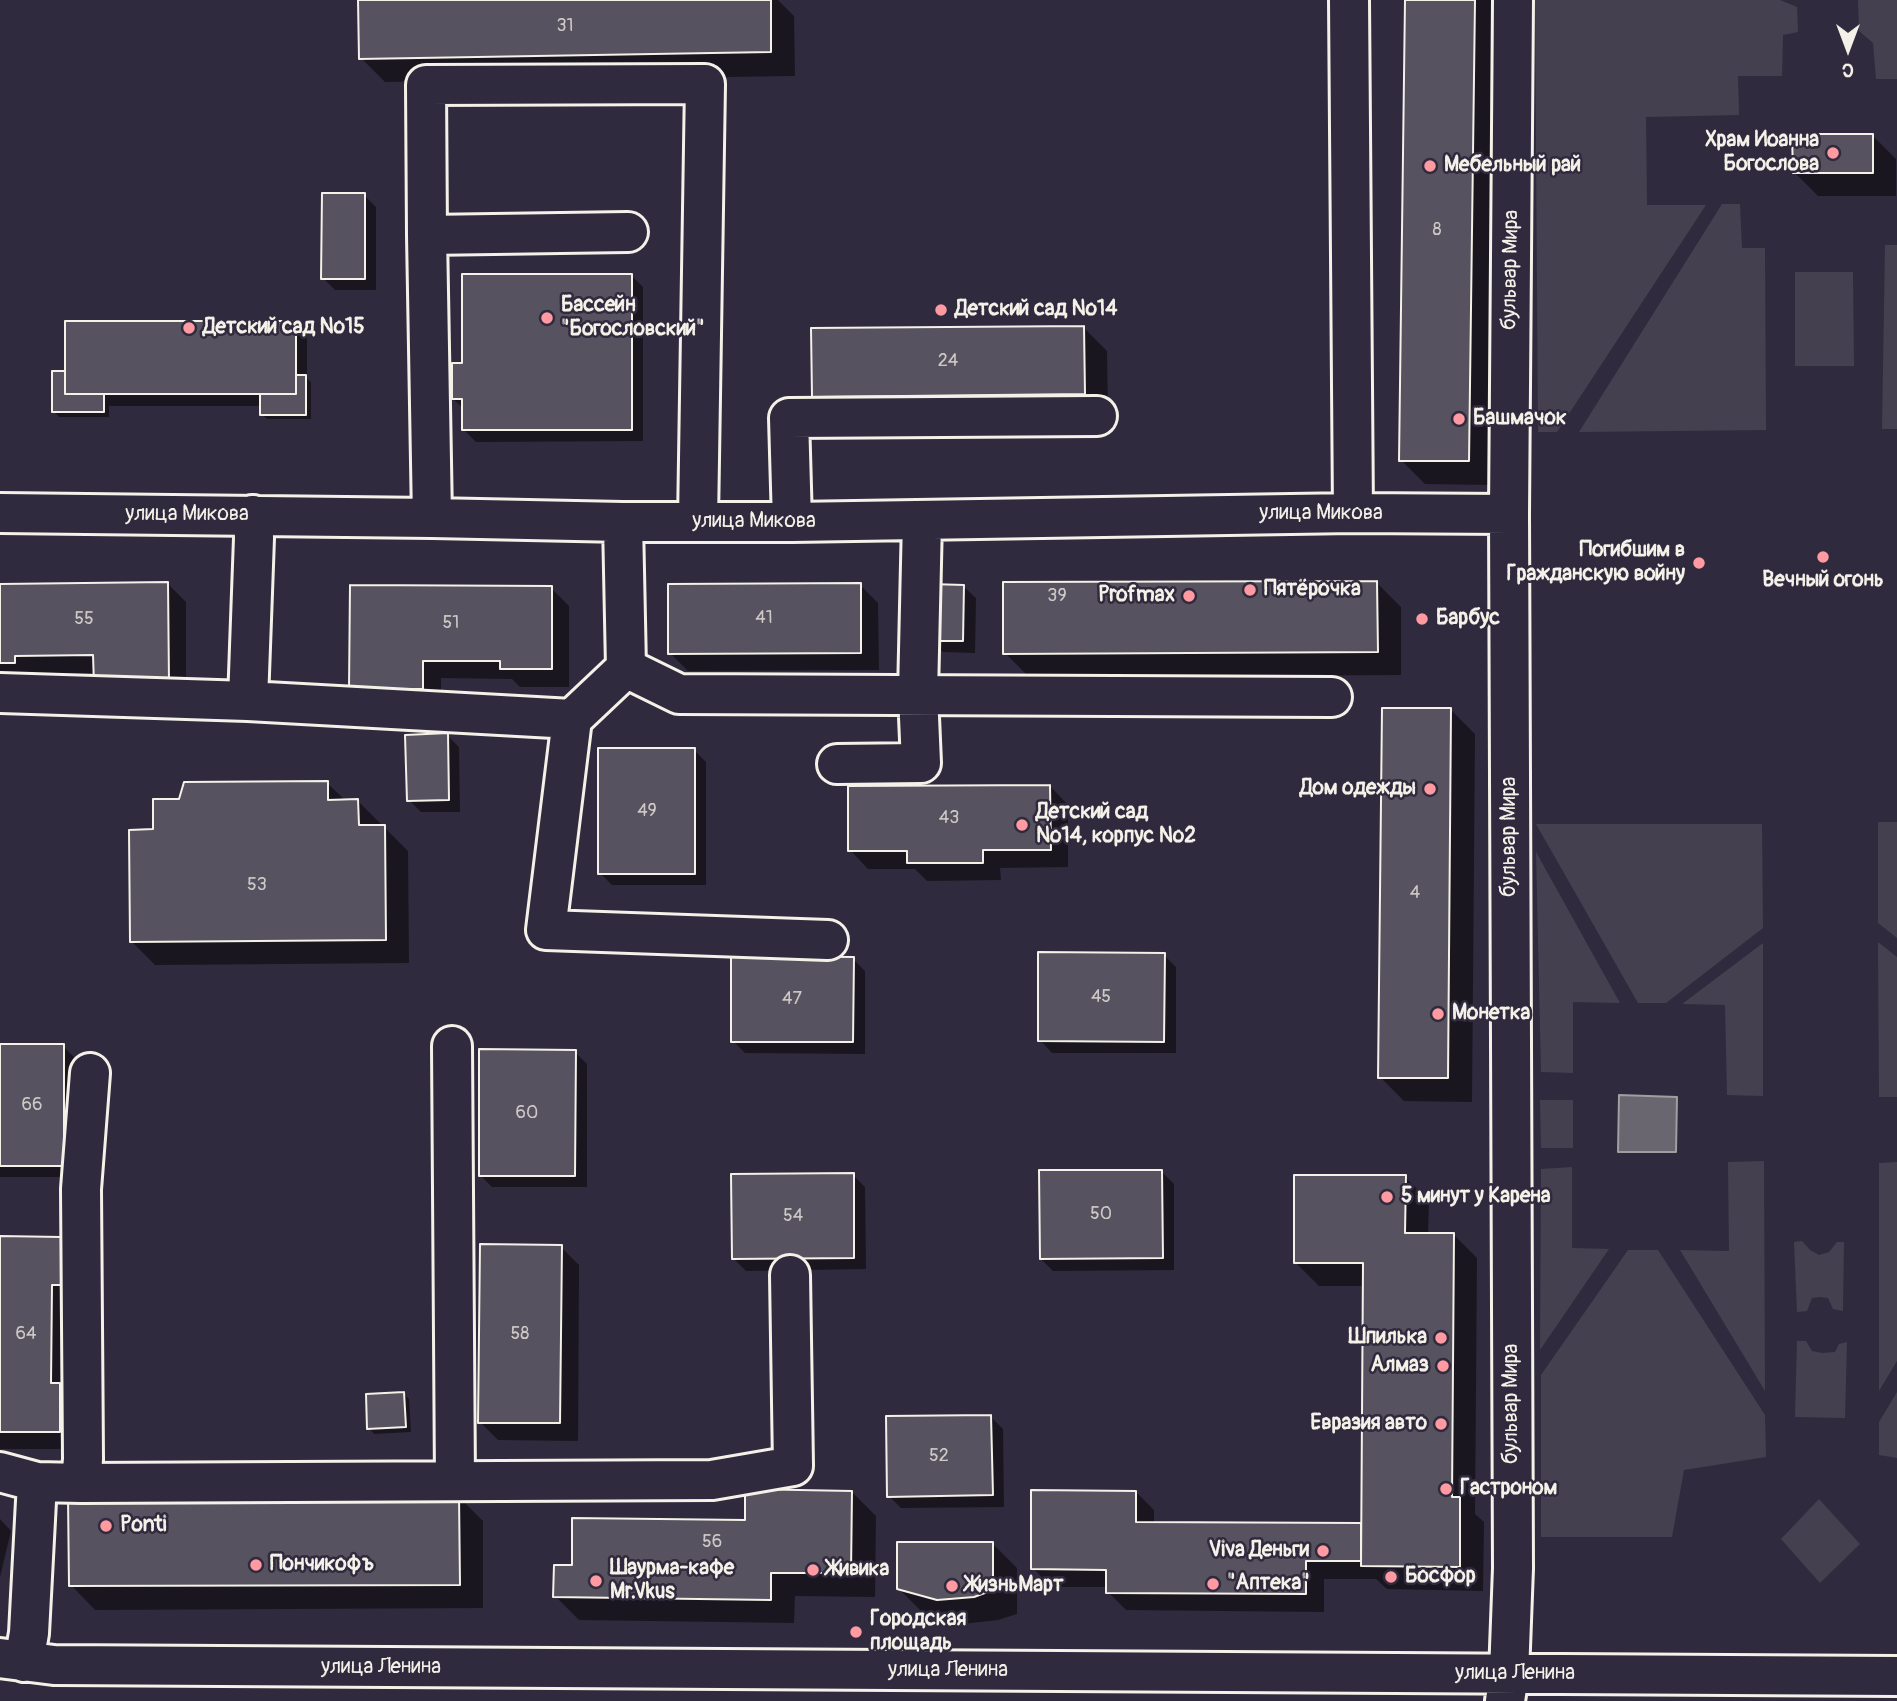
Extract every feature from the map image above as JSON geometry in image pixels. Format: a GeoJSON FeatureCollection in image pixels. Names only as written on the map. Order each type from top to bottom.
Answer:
{"type":"FeatureCollection","features":[{"type":"Feature","properties":{"kind":"street"},"geometry":{"type":"LineString","coordinates":[[1349,0],[1353,513]]}},
{"type":"Feature","properties":{"kind":"street","name":"бульвар Мира"},"geometry":{"type":"LineString","coordinates":[[1507,1688],[1513,1554],[1508,514],[1513,0]]}},
{"type":"Feature","properties":{"kind":"street"},"geometry":{"type":"LineString","coordinates":[[432,518],[426,85],[705,84],[698,521]]}},
{"type":"Feature","properties":{"kind":"street"},"geometry":{"type":"LineString","coordinates":[[427,235],[628,232]]}},
{"type":"Feature","properties":{"kind":"street"},"geometry":{"type":"LineString","coordinates":[[792,522],[789,418],[1097,416]]}},
{"type":"Feature","properties":{"kind":"street","name":"улица Микова"},"geometry":{"type":"LineString","coordinates":[[0,513],[623,522],[1353,513],[1508,514]]}},
{"type":"Feature","properties":{"kind":"street"},"geometry":{"type":"LineString","coordinates":[[248,701],[253,515]]}},
{"type":"Feature","properties":{"kind":"street"},"geometry":{"type":"LineString","coordinates":[[837,764],[921,763],[918,694],[922,520]]}},
{"type":"Feature","properties":{"kind":"street"},"geometry":{"type":"LineString","coordinates":[[623,522],[626,667],[572,719],[546,930],[828,940]]}},
{"type":"Feature","properties":{"kind":"street"},"geometry":{"type":"LineString","coordinates":[[626,667],[680,694],[1332,697]]}},
{"type":"Feature","properties":{"kind":"street"},"geometry":{"type":"LineString","coordinates":[[0,693],[248,701],[572,719]]}},
{"type":"Feature","properties":{"kind":"street"},"geometry":{"type":"LineString","coordinates":[[452,1046],[455,1481]]}},
{"type":"Feature","properties":{"kind":"street"},"geometry":{"type":"LineString","coordinates":[[81,1483],[81,1189],[90,1073]]}},
{"type":"Feature","properties":{"kind":"street"},"geometry":{"type":"LineString","coordinates":[[0,1472],[37,1482],[81,1483],[712,1480],[793,1466],[790,1275]]}},
{"type":"Feature","properties":{"kind":"street"},"geometry":{"type":"LineString","coordinates":[[12,1660],[29,1633],[37,1482]]}},
{"type":"Feature","properties":{"kind":"street","name":"улица Ленина"},"geometry":{"type":"LineString","coordinates":[[12,1660],[54,1665],[1507,1688],[1897,1676]]}},
{"type":"Feature","properties":{"kind":"shaded area"},"geometry":{"type":"Polygon","coordinates":[[[1535,0],[1780,0],[1797,7],[1798,32],[1783,35],[1782,76],[1738,76],[1739,115],[1646,117],[1647,205],[1706,205],[1557,432],[1538,432],[1535,0]]]}},
{"type":"Feature","properties":{"kind":"shaded area"},"geometry":{"type":"Polygon","coordinates":[[[1858,0],[1897,0],[1897,79],[1876,79],[1873,43],[1859,31],[1858,0]]]}},
{"type":"Feature","properties":{"kind":"shaded area"},"geometry":{"type":"Polygon","coordinates":[[[1722,204],[1740,204],[1742,248],[1765,248],[1766,430],[1579,432],[1722,204]]]}},
{"type":"Feature","properties":{"kind":"shaded area"},"geometry":{"type":"Polygon","coordinates":[[[1885,245],[1897,245],[1897,429],[1882,429],[1885,245]]]}},
{"type":"Feature","properties":{"kind":"shaded area"},"geometry":{"type":"Polygon","coordinates":[[[1795,272],[1853,272],[1854,366],[1795,366],[1795,272]]]}},
{"type":"Feature","properties":{"kind":"shaded area"},"geometry":{"type":"Polygon","coordinates":[[[1878,822],[1897,822],[1897,938],[1878,923],[1878,822]]]}},
{"type":"Feature","properties":{"kind":"shaded area"},"geometry":{"type":"Polygon","coordinates":[[[1536,824],[1762,824],[1763,928],[1666,1003],[1638,1003],[1536,824]]]}},
{"type":"Feature","properties":{"kind":"shaded area"},"geometry":{"type":"Polygon","coordinates":[[[1536,852],[1620,1003],[1573,1002],[1573,1073],[1541,1072],[1536,852]]]}},
{"type":"Feature","properties":{"kind":"shaded area"},"geometry":{"type":"Polygon","coordinates":[[[1878,942],[1897,957],[1897,1097],[1879,1097],[1878,942]]]}},
{"type":"Feature","properties":{"kind":"shaded area"},"geometry":{"type":"Polygon","coordinates":[[[1763,943],[1763,1096],[1727,1095],[1725,1005],[1682,1004],[1763,943]]]}},
{"type":"Feature","properties":{"kind":"shaded area"},"geometry":{"type":"Polygon","coordinates":[[[1619,1095],[1677,1097],[1676,1152],[1618,1152],[1619,1095]]]}},
{"type":"Feature","properties":{"kind":"shaded area"},"geometry":{"type":"Polygon","coordinates":[[[1540,1100],[1573,1100],[1573,1148],[1541,1148],[1540,1100]]]}},
{"type":"Feature","properties":{"kind":"shaded area"},"geometry":{"type":"Polygon","coordinates":[[[1764,1161],[1765,1391],[1680,1250],[1729,1251],[1728,1162],[1764,1161]]]}},
{"type":"Feature","properties":{"kind":"shaded area"},"geometry":{"type":"Polygon","coordinates":[[[1897,1162],[1897,1361],[1879,1391],[1879,1163],[1897,1162]]]}},
{"type":"Feature","properties":{"kind":"shaded area"},"geometry":{"type":"Polygon","coordinates":[[[1572,1167],[1572,1248],[1609,1249],[1540,1350],[1541,1169],[1572,1167]]]}},
{"type":"Feature","properties":{"kind":"shaded area"},"geometry":{"type":"Polygon","coordinates":[[[1802,1241],[1819,1255],[1829,1252],[1837,1242],[1844,1242],[1843,1311],[1833,1309],[1828,1298],[1819,1297],[1812,1298],[1807,1311],[1797,1312],[1794,1242],[1802,1241]]]}},
{"type":"Feature","properties":{"kind":"shaded area"},"geometry":{"type":"Polygon","coordinates":[[[1628,1250],[1658,1250],[1765,1415],[1766,1457],[1684,1470],[1672,1537],[1541,1537],[1541,1375],[1628,1250]]]}},
{"type":"Feature","properties":{"kind":"shaded area"},"geometry":{"type":"Polygon","coordinates":[[[1797,1341],[1806,1341],[1812,1351],[1822,1353],[1835,1352],[1839,1344],[1847,1342],[1845,1418],[1795,1417],[1797,1341]]]}},
{"type":"Feature","properties":{"kind":"shaded area"},"geometry":{"type":"Polygon","coordinates":[[[1897,1392],[1897,1458],[1879,1455],[1879,1422],[1897,1392]]]}},
{"type":"Feature","properties":{"kind":"shaded area"},"geometry":{"type":"Polygon","coordinates":[[[1819,1499],[1860,1544],[1820,1583],[1781,1539],[1819,1499]]]}},
{"type":"Feature","properties":{"kind":"building"},"geometry":{"type":"Polygon","coordinates":[[[358,0],[771,0],[771,52],[359,59],[358,0]]]}},
{"type":"Feature","properties":{"kind":"building"},"geometry":{"type":"Polygon","coordinates":[[[1405,0],[1475,0],[1469,461],[1399,461],[1405,0]]]}},
{"type":"Feature","properties":{"kind":"building","name":"Храм Иоанна Богослова"},"geometry":{"type":"Polygon","coordinates":[[[1792,134],[1873,134],[1873,173],[1793,173],[1792,134]]]}},
{"type":"Feature","properties":{"kind":"building"},"geometry":{"type":"Polygon","coordinates":[[[322,193],[365,193],[365,279],[321,279],[322,193]]]}},
{"type":"Feature","properties":{"kind":"building","name":"Бассейн \"Богословский\""},"geometry":{"type":"Polygon","coordinates":[[[462,274],[632,274],[632,430],[462,430],[462,399],[452,399],[452,363],[462,363],[462,274]]]}},
{"type":"Feature","properties":{"kind":"building"},"geometry":{"type":"Polygon","coordinates":[[[65,321],[296,321],[296,394],[65,394],[65,321]]]}},
{"type":"Feature","properties":{"kind":"building"},"geometry":{"type":"Polygon","coordinates":[[[1084,326],[1085,394],[812,397],[811,328],[1084,326]]]}},
{"type":"Feature","properties":{"kind":"building"},"geometry":{"type":"Polygon","coordinates":[[[52,371],[65,371],[65,394],[104,394],[104,412],[52,412],[52,371]]]}},
{"type":"Feature","properties":{"kind":"building"},"geometry":{"type":"Polygon","coordinates":[[[296,375],[306,375],[306,415],[260,415],[260,394],[296,394],[296,375]]]}},
{"type":"Feature","properties":{"kind":"building"},"geometry":{"type":"Polygon","coordinates":[[[1377,581],[1378,652],[1003,654],[1003,582],[1377,581]]]}},
{"type":"Feature","properties":{"kind":"building"},"geometry":{"type":"Polygon","coordinates":[[[168,582],[169,683],[94,685],[93,655],[15,656],[15,663],[0,663],[0,584],[168,582]]]}},
{"type":"Feature","properties":{"kind":"building"},"geometry":{"type":"Polygon","coordinates":[[[861,583],[861,653],[668,654],[668,584],[861,583]]]}},
{"type":"Feature","properties":{"kind":"building"},"geometry":{"type":"Polygon","coordinates":[[[930,584],[964,585],[963,641],[929,641],[930,584]]]}},
{"type":"Feature","properties":{"kind":"building"},"geometry":{"type":"Polygon","coordinates":[[[350,585],[552,586],[552,669],[500,669],[500,661],[423,661],[423,689],[349,689],[350,585]]]}},
{"type":"Feature","properties":{"kind":"building"},"geometry":{"type":"Polygon","coordinates":[[[1382,708],[1451,708],[1448,1078],[1378,1078],[1382,708]]]}},
{"type":"Feature","properties":{"kind":"building"},"geometry":{"type":"Polygon","coordinates":[[[448,733],[449,800],[407,801],[405,735],[448,733]]]}},
{"type":"Feature","properties":{"kind":"building"},"geometry":{"type":"Polygon","coordinates":[[[598,748],[695,748],[695,874],[598,874],[598,748]]]}},
{"type":"Feature","properties":{"kind":"building"},"geometry":{"type":"Polygon","coordinates":[[[328,781],[328,800],[358,799],[359,825],[385,825],[386,940],[130,942],[129,830],[153,829],[153,799],[179,799],[184,782],[328,781]]]}},
{"type":"Feature","properties":{"kind":"building"},"geometry":{"type":"Polygon","coordinates":[[[1050,785],[1051,850],[983,850],[983,863],[907,863],[907,851],[848,851],[848,786],[1050,785]]]}},
{"type":"Feature","properties":{"kind":"building"},"geometry":{"type":"Polygon","coordinates":[[[1038,952],[1165,953],[1164,1042],[1038,1041],[1038,952]]]}},
{"type":"Feature","properties":{"kind":"building"},"geometry":{"type":"Polygon","coordinates":[[[731,956],[854,957],[853,1042],[731,1042],[731,956]]]}},
{"type":"Feature","properties":{"kind":"building"},"geometry":{"type":"Polygon","coordinates":[[[0,1044],[64,1044],[64,1166],[0,1166],[0,1044]]]}},
{"type":"Feature","properties":{"kind":"building"},"geometry":{"type":"Polygon","coordinates":[[[479,1049],[576,1050],[575,1176],[479,1176],[479,1049]]]}},
{"type":"Feature","properties":{"kind":"building"},"geometry":{"type":"Polygon","coordinates":[[[1039,1170],[1162,1170],[1163,1258],[1040,1259],[1039,1170]]]}},
{"type":"Feature","properties":{"kind":"building"},"geometry":{"type":"Polygon","coordinates":[[[854,1173],[854,1258],[732,1259],[731,1174],[854,1173]]]}},
{"type":"Feature","properties":{"kind":"building"},"geometry":{"type":"Polygon","coordinates":[[[1294,1175],[1406,1175],[1405,1233],[1454,1233],[1452,1497],[1460,1497],[1460,1567],[1361,1566],[1363,1263],[1294,1263],[1294,1175]]]}},
{"type":"Feature","properties":{"kind":"building"},"geometry":{"type":"Polygon","coordinates":[[[0,1236],[61,1237],[61,1285],[52,1285],[51,1383],[60,1383],[60,1432],[0,1432],[0,1236]]]}},
{"type":"Feature","properties":{"kind":"building"},"geometry":{"type":"Polygon","coordinates":[[[480,1244],[562,1245],[560,1423],[478,1423],[480,1244]]]}},
{"type":"Feature","properties":{"kind":"building"},"geometry":{"type":"Polygon","coordinates":[[[404,1392],[406,1427],[367,1429],[366,1394],[404,1392]]]}},
{"type":"Feature","properties":{"kind":"building"},"geometry":{"type":"Polygon","coordinates":[[[991,1415],[993,1495],[887,1497],[886,1416],[991,1415]]]}},
{"type":"Feature","properties":{"kind":"building"},"geometry":{"type":"Polygon","coordinates":[[[745,1489],[852,1491],[851,1573],[771,1573],[771,1600],[553,1597],[554,1565],[572,1565],[572,1518],[745,1520],[745,1489]]]}},
{"type":"Feature","properties":{"kind":"building"},"geometry":{"type":"Polygon","coordinates":[[[1031,1490],[1136,1491],[1136,1522],[1361,1523],[1361,1561],[1306,1561],[1306,1594],[1106,1593],[1106,1570],[1031,1569],[1031,1490]]]}},
{"type":"Feature","properties":{"kind":"building"},"geometry":{"type":"Polygon","coordinates":[[[459,1495],[460,1585],[69,1586],[68,1497],[459,1495]]]}},
{"type":"Feature","properties":{"kind":"building"},"geometry":{"type":"Polygon","coordinates":[[[897,1542],[993,1542],[993,1590],[974,1597],[937,1600],[897,1589],[897,1542]]]}},
{"type":"Feature","properties":{"kind":"place","name":"Храм Иоанна Богослова"},"geometry":{"type":"Point","coordinates":[1833,153]}},
{"type":"Feature","properties":{"kind":"place","name":"Мебельный рай"},"geometry":{"type":"Point","coordinates":[1430,166]}},
{"type":"Feature","properties":{"kind":"place","name":"Детский сад №14"},"geometry":{"type":"Point","coordinates":[941,310]}},
{"type":"Feature","properties":{"kind":"place","name":"Бассейн \"Богословский\""},"geometry":{"type":"Point","coordinates":[547,318]}},
{"type":"Feature","properties":{"kind":"place","name":"Детский сад №15"},"geometry":{"type":"Point","coordinates":[189,328]}},
{"type":"Feature","properties":{"kind":"place","name":"Башмачок"},"geometry":{"type":"Point","coordinates":[1459,419]}},
{"type":"Feature","properties":{"kind":"place","name":"Вечный огонь"},"geometry":{"type":"Point","coordinates":[1823,557]}},
{"type":"Feature","properties":{"kind":"place","name":"Погибшим в Гражданскую войну"},"geometry":{"type":"Point","coordinates":[1699,563]}},
{"type":"Feature","properties":{"kind":"place","name":"Пятёрочка"},"geometry":{"type":"Point","coordinates":[1250,590]}},
{"type":"Feature","properties":{"kind":"place","name":"Profmax"},"geometry":{"type":"Point","coordinates":[1189,596]}},
{"type":"Feature","properties":{"kind":"place","name":"Барбус"},"geometry":{"type":"Point","coordinates":[1422,619]}},
{"type":"Feature","properties":{"kind":"place","name":"Дом одежды"},"geometry":{"type":"Point","coordinates":[1430,789]}},
{"type":"Feature","properties":{"kind":"place","name":"Детский сад №14, корпус №2"},"geometry":{"type":"Point","coordinates":[1022,825]}},
{"type":"Feature","properties":{"kind":"place","name":"Монетка"},"geometry":{"type":"Point","coordinates":[1438,1014]}},
{"type":"Feature","properties":{"kind":"place","name":"5 минут у Карена"},"geometry":{"type":"Point","coordinates":[1387,1197]}},
{"type":"Feature","properties":{"kind":"place","name":"Шпилька"},"geometry":{"type":"Point","coordinates":[1441,1338]}},
{"type":"Feature","properties":{"kind":"place","name":"Алмаз"},"geometry":{"type":"Point","coordinates":[1443,1366]}},
{"type":"Feature","properties":{"kind":"place","name":"Евразия авто"},"geometry":{"type":"Point","coordinates":[1441,1424]}},
{"type":"Feature","properties":{"kind":"place","name":"Гастроном"},"geometry":{"type":"Point","coordinates":[1446,1489]}},
{"type":"Feature","properties":{"kind":"place","name":"Ponti"},"geometry":{"type":"Point","coordinates":[106,1526]}},
{"type":"Feature","properties":{"kind":"place","name":"Viva Деньги"},"geometry":{"type":"Point","coordinates":[1323,1551]}},
{"type":"Feature","properties":{"kind":"place","name":"Пончикофъ"},"geometry":{"type":"Point","coordinates":[256,1565]}},
{"type":"Feature","properties":{"kind":"place","name":"Живика"},"geometry":{"type":"Point","coordinates":[813,1570]}},
{"type":"Feature","properties":{"kind":"place","name":"Босфор"},"geometry":{"type":"Point","coordinates":[1391,1577]}},
{"type":"Feature","properties":{"kind":"place","name":"Шаурма-кафе Mr.Vkus"},"geometry":{"type":"Point","coordinates":[596,1581]}},
{"type":"Feature","properties":{"kind":"place","name":"\"Аптека\""},"geometry":{"type":"Point","coordinates":[1213,1584]}},
{"type":"Feature","properties":{"kind":"place","name":"ЖизньМарт"},"geometry":{"type":"Point","coordinates":[952,1586]}},
{"type":"Feature","properties":{"kind":"place","name":"Городская площадь"},"geometry":{"type":"Point","coordinates":[856,1632]}}]}
